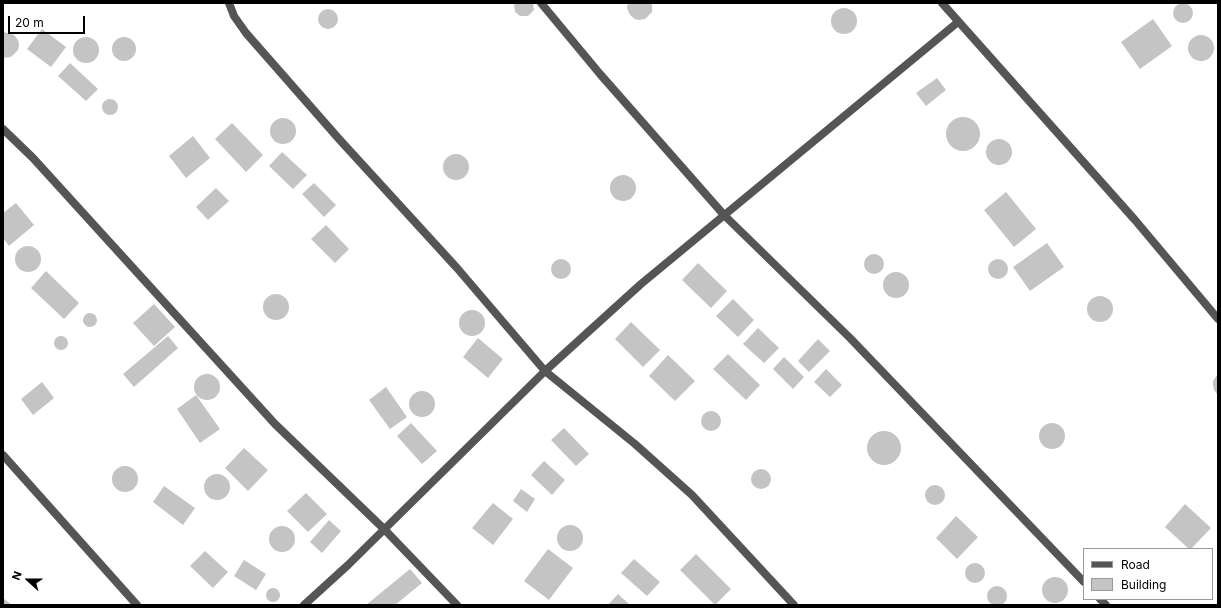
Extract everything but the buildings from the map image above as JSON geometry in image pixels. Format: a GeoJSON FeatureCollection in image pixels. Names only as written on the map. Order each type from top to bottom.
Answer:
{"type":"FeatureCollection","features":[{"type":"Feature","properties":{"kind":"street"},"geometry":{"type":"LineString","coordinates":[[229,3],[234,16],[246,33],[339,139],[457,268],[546,371],[635,444],[692,495],[794,605]]}},
{"type":"Feature","properties":{"kind":"street"},"geometry":{"type":"LineString","coordinates":[[541,3],[605,80],[724,215],[856,344],[1083,581]]}},
{"type":"Feature","properties":{"kind":"street"},"geometry":{"type":"LineString","coordinates":[[942,3],[1135,220],[1218,319]]}},
{"type":"Feature","properties":{"kind":"street"},"geometry":{"type":"LineString","coordinates":[[304,605],[348,565],[546,371],[641,284],[958,22]]}},
{"type":"Feature","properties":{"kind":"street"},"geometry":{"type":"LineString","coordinates":[[3,129],[33,158],[275,424],[384,529],[458,605]]}},
{"type":"Feature","properties":{"kind":"street"},"geometry":{"type":"LineString","coordinates":[[3,454],[137,605]]}}]}
